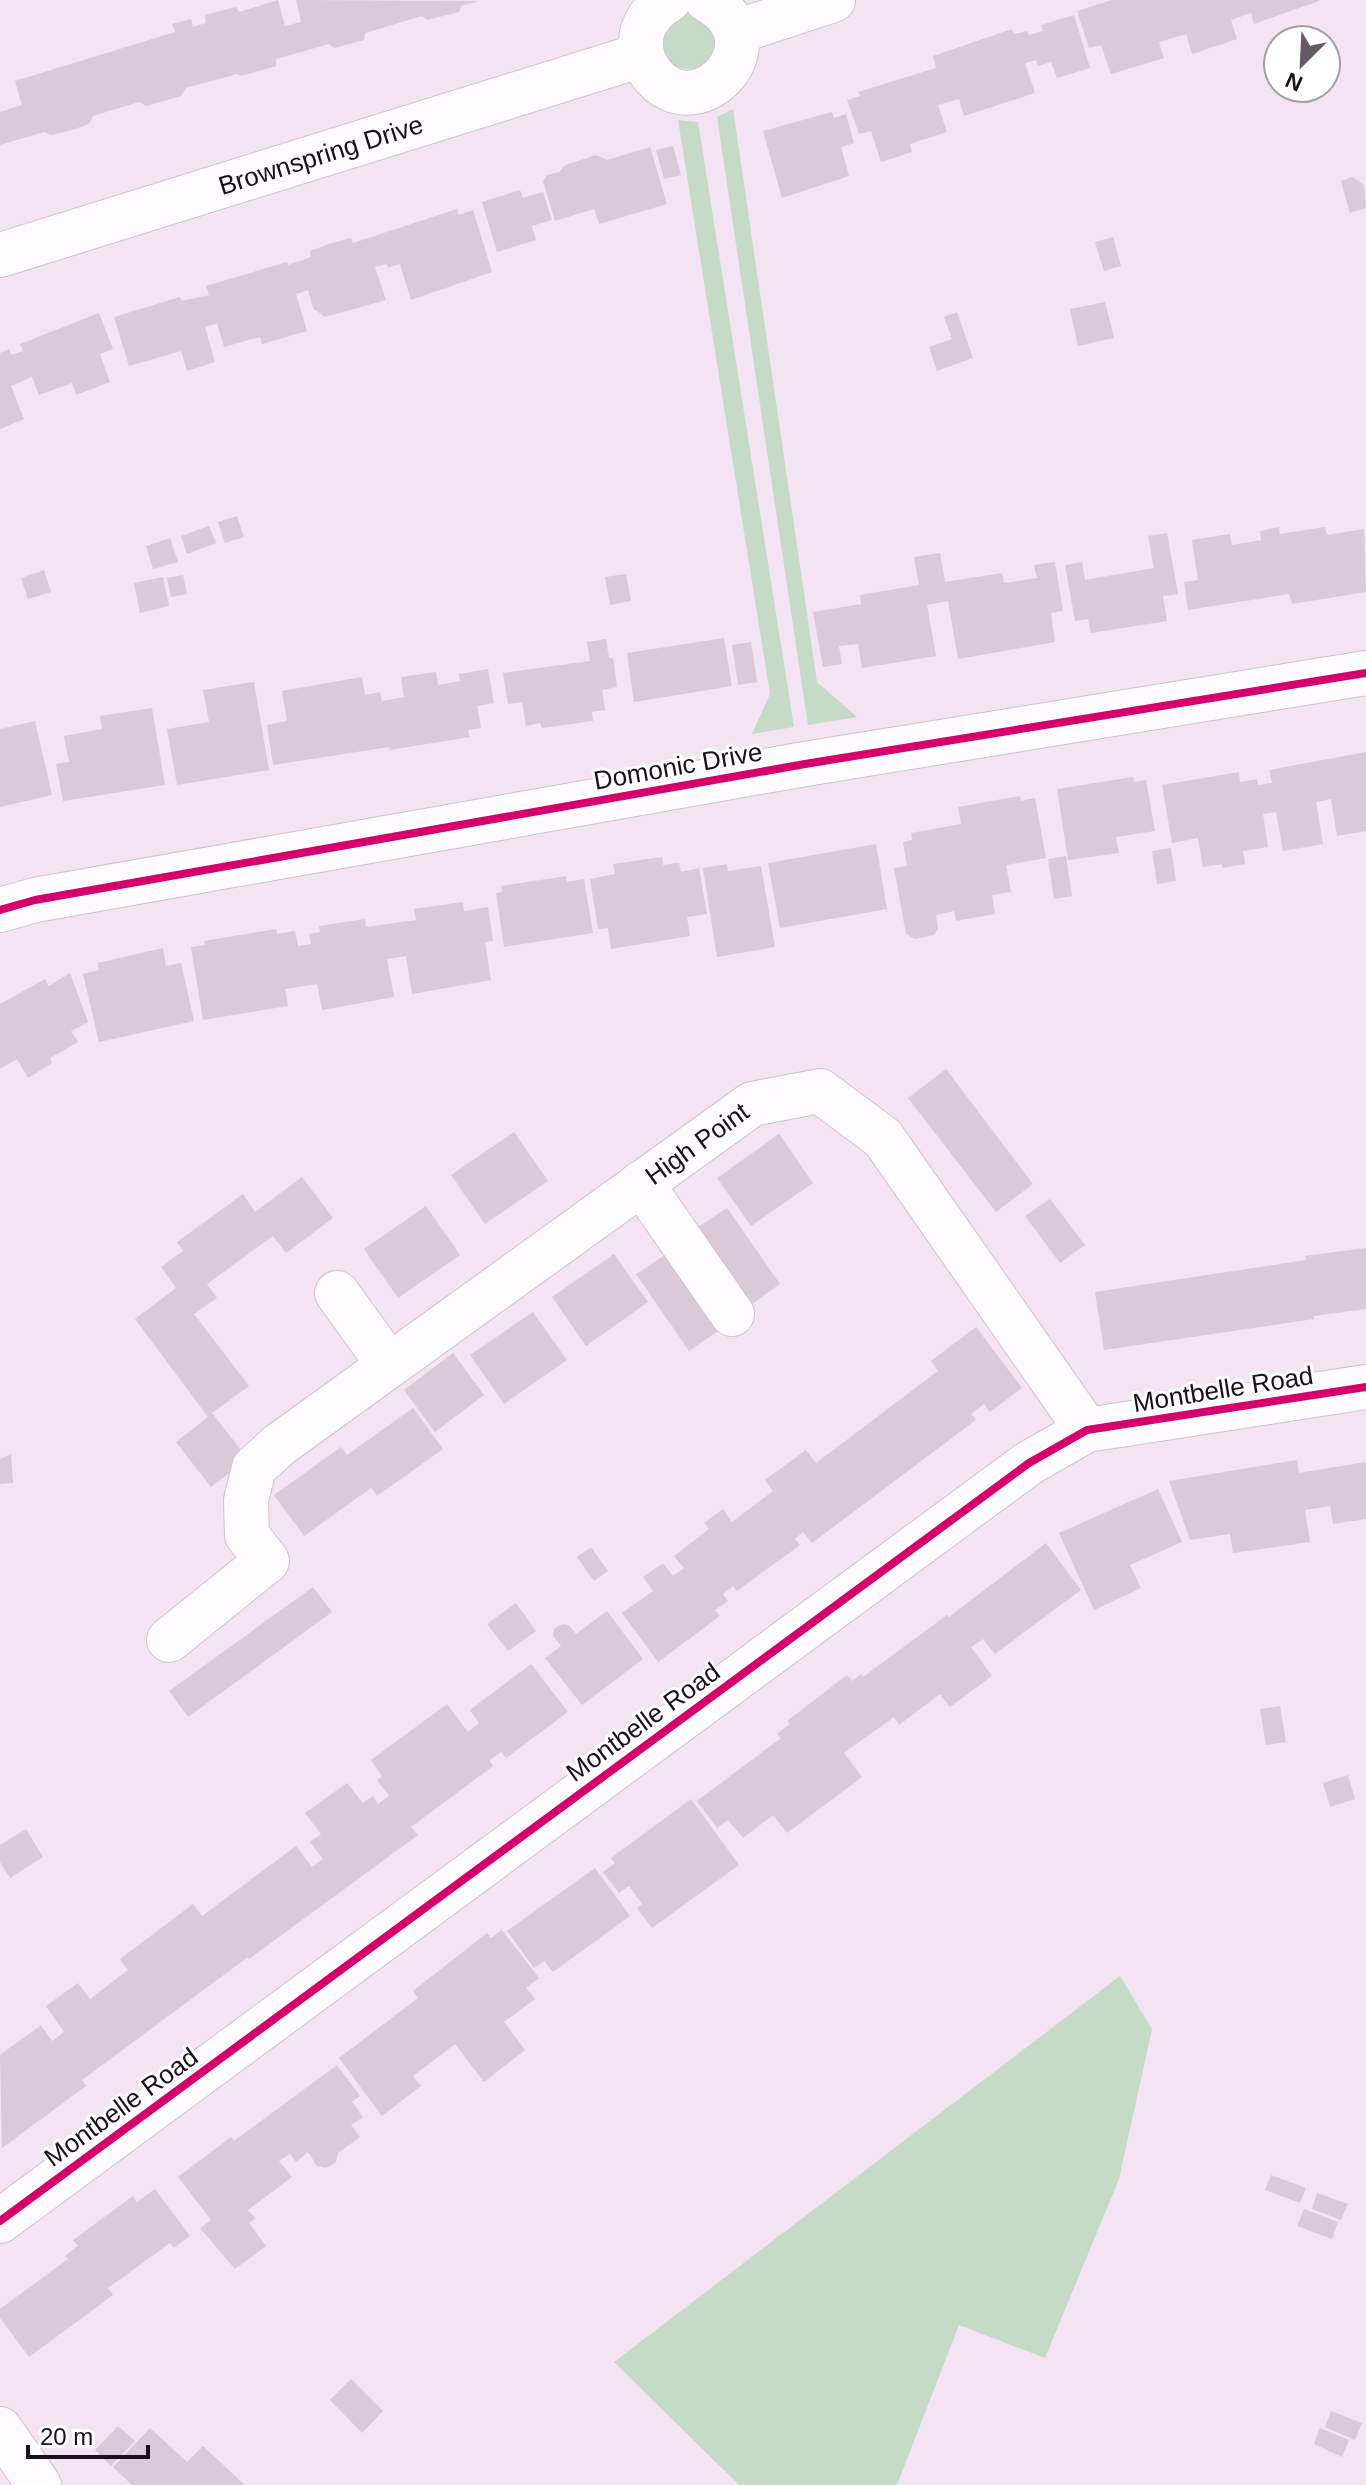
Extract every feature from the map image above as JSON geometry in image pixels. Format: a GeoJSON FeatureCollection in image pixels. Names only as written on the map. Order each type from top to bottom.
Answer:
{"type":"FeatureCollection","features":[{"type":"Feature","properties":{"kind":"street"},"geometry":{"type":"LineString","coordinates":[[669,0],[650,15],[643,27],[640,41],[642,55],[648,70],[659,82],[674,90],[704,91],[728,72],[737,46],[736,32],[729,17],[707,0]]}},
{"type":"Feature","properties":{"kind":"street"},"geometry":{"type":"LineString","coordinates":[[736,32],[833,0]]}},
{"type":"Feature","properties":{"kind":"street","name":"Brownspring Drive"},"geometry":{"type":"LineString","coordinates":[[0,255],[642,55]]}},
{"type":"Feature","properties":{"kind":"street","name":"Domonic Drive"},"geometry":{"type":"LineString","coordinates":[[0,910],[35,900],[805,764],[1366,673]]}},
{"type":"Feature","properties":{"kind":"street","name":"High Point"},"geometry":{"type":"LineString","coordinates":[[169,1640],[267,1561],[247,1535],[246,1500],[254,1468],[279,1445],[752,1104],[820,1091],[883,1138],[1087,1430]]}},
{"type":"Feature","properties":{"kind":"street"},"geometry":{"type":"LineString","coordinates":[[641,1183],[732,1314]]}},
{"type":"Feature","properties":{"kind":"street"},"geometry":{"type":"LineString","coordinates":[[337,1293],[389,1365]]}},
{"type":"Feature","properties":{"kind":"street","name":"Montbelle Road"},"geometry":{"type":"LineString","coordinates":[[0,2221],[1029,1463],[1087,1430],[1366,1387]]}},
{"type":"Feature","properties":{"kind":"street"},"geometry":{"type":"LineString","coordinates":[[0,2429],[39,2485]]}},
{"type":"Feature","properties":{"kind":"green space"},"geometry":{"type":"Polygon","coordinates":[[[684,14],[694,14],[715,31],[716,50],[712,58],[705,64],[688,69],[672,64],[663,49],[664,30],[684,14]]]}},
{"type":"Feature","properties":{"kind":"green space"},"geometry":{"type":"Polygon","coordinates":[[[733,109],[817,682],[857,717],[808,725],[717,117],[733,109]]]}},
{"type":"Feature","properties":{"kind":"green space"},"geometry":{"type":"Polygon","coordinates":[[[678,120],[698,122],[794,727],[752,734],[770,694],[678,120]]]}},
{"type":"Feature","properties":{"kind":"green space"},"geometry":{"type":"Polygon","coordinates":[[[1120,1976],[1152,2029],[1119,2179],[1045,2358],[959,2325],[897,2485],[739,2485],[614,2362],[1120,1976]]]}},
{"type":"Feature","properties":{"kind":"building"},"geometry":{"type":"Polygon","coordinates":[[[278,0],[285,26],[301,22],[296,0],[479,1],[461,6],[459,12],[427,20],[422,16],[365,33],[364,40],[334,48],[329,44],[276,59],[276,66],[186,88],[181,96],[146,106],[139,102],[93,116],[89,124],[72,130],[51,135],[44,132],[0,145],[0,112],[22,105],[15,81],[175,32],[172,24],[191,19],[193,27],[206,23],[205,15],[236,7],[239,12],[278,0]]]}},
{"type":"Feature","properties":{"kind":"building"},"geometry":{"type":"Polygon","coordinates":[[[1112,0],[1319,1],[1254,24],[1251,13],[1231,20],[1237,39],[1192,54],[1186,34],[1159,42],[1164,58],[1111,74],[1101,45],[1089,48],[1077,11],[1112,0]]]}},
{"type":"Feature","properties":{"kind":"building"},"geometry":{"type":"Polygon","coordinates":[[[1074,15],[1090,68],[1057,78],[1051,62],[1038,66],[1036,60],[1025,63],[1035,93],[964,116],[959,99],[938,105],[947,132],[910,144],[912,152],[881,162],[871,131],[859,134],[847,100],[860,96],[858,92],[936,68],[933,56],[1012,29],[1014,34],[1027,31],[1029,35],[1043,31],[1041,25],[1074,15]]]}},
{"type":"Feature","properties":{"kind":"building"},"geometry":{"type":"Polygon","coordinates":[[[832,112],[834,118],[846,114],[854,143],[841,147],[849,176],[782,198],[763,131],[832,112]]]}},
{"type":"Feature","properties":{"kind":"building"},"geometry":{"type":"Polygon","coordinates":[[[673,146],[681,175],[664,179],[656,150],[673,146]]]}},
{"type":"Feature","properties":{"kind":"building"},"geometry":{"type":"Polygon","coordinates":[[[650,147],[667,204],[599,224],[594,209],[555,221],[543,181],[547,175],[559,172],[565,165],[596,155],[607,160],[650,147]]]}},
{"type":"Feature","properties":{"kind":"building"},"geometry":{"type":"Polygon","coordinates":[[[1352,177],[1364,185],[1366,208],[1350,213],[1341,181],[1352,177]]]}},
{"type":"Feature","properties":{"kind":"building"},"geometry":{"type":"Polygon","coordinates":[[[520,190],[523,198],[543,192],[552,220],[532,226],[536,240],[497,252],[482,202],[520,190]]]}},
{"type":"Feature","properties":{"kind":"building"},"geometry":{"type":"Polygon","coordinates":[[[457,209],[459,215],[473,210],[492,272],[411,300],[400,264],[388,268],[387,264],[375,267],[386,300],[325,317],[313,308],[308,290],[296,294],[307,331],[262,344],[260,337],[224,347],[217,323],[205,327],[215,362],[187,371],[181,351],[129,366],[114,317],[180,297],[182,301],[209,295],[206,286],[287,262],[288,265],[311,257],[310,251],[329,244],[351,238],[353,243],[457,209]]]}},
{"type":"Feature","properties":{"kind":"building"},"geometry":{"type":"Polygon","coordinates":[[[1113,237],[1121,266],[1104,271],[1095,242],[1113,237]]]}},
{"type":"Feature","properties":{"kind":"building"},"geometry":{"type":"Polygon","coordinates":[[[1105,302],[1114,338],[1078,346],[1070,309],[1105,302]]]}},
{"type":"Feature","properties":{"kind":"building"},"geometry":{"type":"Polygon","coordinates":[[[957,312],[973,358],[937,371],[929,347],[952,339],[944,317],[957,312]]]}},
{"type":"Feature","properties":{"kind":"building"},"geometry":{"type":"Polygon","coordinates":[[[99,313],[113,349],[100,354],[110,382],[76,395],[72,383],[39,395],[32,377],[11,386],[24,419],[0,429],[0,353],[9,349],[11,355],[23,351],[20,344],[99,313]]]}},
{"type":"Feature","properties":{"kind":"building"},"geometry":{"type":"Polygon","coordinates":[[[237,516],[244,537],[225,543],[218,522],[237,516]]]}},
{"type":"Feature","properties":{"kind":"building"},"geometry":{"type":"Polygon","coordinates":[[[209,526],[216,543],[187,554],[181,536],[209,526]]]}},
{"type":"Feature","properties":{"kind":"building"},"geometry":{"type":"Polygon","coordinates":[[[1279,527],[1280,534],[1325,527],[1327,535],[1364,529],[1366,592],[1292,604],[1289,594],[1188,610],[1184,582],[1198,580],[1192,540],[1230,534],[1232,545],[1261,540],[1260,531],[1279,527]]]}},
{"type":"Feature","properties":{"kind":"building"},"geometry":{"type":"Polygon","coordinates":[[[1167,533],[1178,594],[1163,596],[1167,621],[1091,633],[1088,619],[1075,621],[1065,565],[1082,562],[1085,580],[1154,568],[1148,536],[1167,533]]]}},
{"type":"Feature","properties":{"kind":"building"},"geometry":{"type":"Polygon","coordinates":[[[170,538],[178,562],[153,569],[146,546],[170,538]]]}},
{"type":"Feature","properties":{"kind":"building"},"geometry":{"type":"Polygon","coordinates":[[[940,553],[945,582],[1002,573],[1004,583],[1037,578],[1034,565],[1055,562],[1063,611],[1051,613],[1055,642],[958,659],[948,601],[927,605],[936,656],[862,668],[858,644],[839,646],[842,664],[823,667],[813,612],[861,604],[860,595],[919,585],[914,557],[940,553]]]}},
{"type":"Feature","properties":{"kind":"building"},"geometry":{"type":"Polygon","coordinates":[[[44,570],[51,592],[28,599],[21,578],[44,570]]]}},
{"type":"Feature","properties":{"kind":"building"},"geometry":{"type":"Polygon","coordinates":[[[626,574],[631,601],[610,605],[605,577],[626,574]]]}},
{"type":"Feature","properties":{"kind":"building"},"geometry":{"type":"Polygon","coordinates":[[[183,575],[187,594],[171,597],[167,578],[183,575]]]}},
{"type":"Feature","properties":{"kind":"building"},"geometry":{"type":"Polygon","coordinates":[[[163,577],[169,606],[140,613],[134,583],[163,577]]]}},
{"type":"Feature","properties":{"kind":"building"},"geometry":{"type":"Polygon","coordinates":[[[724,638],[732,686],[634,702],[627,653],[724,638]]]}},
{"type":"Feature","properties":{"kind":"building"},"geometry":{"type":"Polygon","coordinates":[[[606,639],[609,658],[613,658],[617,687],[602,690],[605,710],[592,712],[593,721],[542,728],[540,723],[526,726],[522,702],[508,704],[503,673],[590,661],[587,642],[606,639]]]}},
{"type":"Feature","properties":{"kind":"building"},"geometry":{"type":"Polygon","coordinates":[[[751,642],[757,682],[738,685],[732,645],[751,642]]]}},
{"type":"Feature","properties":{"kind":"building"},"geometry":{"type":"Polygon","coordinates":[[[488,669],[494,703],[477,706],[481,728],[468,730],[470,737],[273,765],[267,725],[287,721],[282,691],[362,677],[365,695],[380,692],[382,701],[404,697],[401,677],[436,672],[438,685],[460,681],[459,674],[488,669]]]}},
{"type":"Feature","properties":{"kind":"building"},"geometry":{"type":"Polygon","coordinates":[[[254,682],[269,770],[177,785],[167,729],[209,722],[203,690],[254,682]]]}},
{"type":"Feature","properties":{"kind":"building"},"geometry":{"type":"Polygon","coordinates":[[[152,708],[165,785],[63,801],[56,764],[69,762],[64,736],[102,729],[100,716],[152,708]]]}},
{"type":"Feature","properties":{"kind":"building"},"geometry":{"type":"Polygon","coordinates":[[[35,721],[52,795],[0,807],[0,729],[35,721]]]}},
{"type":"Feature","properties":{"kind":"building"},"geometry":{"type":"Polygon","coordinates":[[[1366,752],[1366,831],[1337,836],[1331,799],[1316,802],[1323,844],[1283,851],[1276,812],[1263,814],[1268,847],[1243,851],[1245,864],[1223,868],[1222,864],[1203,867],[1198,838],[1172,843],[1162,785],[1239,772],[1240,782],[1257,779],[1258,785],[1272,783],[1269,770],[1366,752]]]}},
{"type":"Feature","properties":{"kind":"building"},"geometry":{"type":"Polygon","coordinates":[[[1133,777],[1134,782],[1146,780],[1155,831],[1116,837],[1119,853],[1068,860],[1057,789],[1133,777]]]}},
{"type":"Feature","properties":{"kind":"building"},"geometry":{"type":"Polygon","coordinates":[[[1020,796],[1021,801],[1035,798],[1046,858],[1006,865],[1011,892],[992,895],[995,914],[956,921],[954,911],[936,915],[938,928],[934,935],[915,939],[906,934],[894,868],[907,866],[903,842],[912,840],[911,833],[961,824],[958,807],[1020,796]]]}},
{"type":"Feature","properties":{"kind":"building"},"geometry":{"type":"Polygon","coordinates":[[[876,844],[887,909],[780,928],[768,863],[876,844]]]}},
{"type":"Feature","properties":{"kind":"building"},"geometry":{"type":"Polygon","coordinates":[[[1171,848],[1176,881],[1157,884],[1152,851],[1171,848]]]}},
{"type":"Feature","properties":{"kind":"building"},"geometry":{"type":"Polygon","coordinates":[[[1066,856],[1072,896],[1054,899],[1048,859],[1066,856]]]}},
{"type":"Feature","properties":{"kind":"building"},"geometry":{"type":"Polygon","coordinates":[[[662,857],[663,865],[679,863],[681,872],[699,868],[707,914],[687,917],[690,936],[611,949],[608,928],[598,929],[590,879],[615,874],[613,864],[662,857]]]}},
{"type":"Feature","properties":{"kind":"building"},"geometry":{"type":"Polygon","coordinates":[[[727,864],[728,871],[761,866],[775,947],[717,957],[703,868],[727,864]]]}},
{"type":"Feature","properties":{"kind":"building"},"geometry":{"type":"Polygon","coordinates":[[[566,876],[567,882],[584,879],[593,933],[504,947],[496,893],[502,892],[501,886],[566,876]]]}},
{"type":"Feature","properties":{"kind":"building"},"geometry":{"type":"Polygon","coordinates":[[[463,902],[464,911],[488,907],[493,941],[485,942],[491,980],[412,994],[406,956],[387,959],[394,997],[322,1010],[317,984],[285,989],[288,1006],[203,1020],[191,947],[205,945],[204,941],[276,929],[277,934],[295,931],[298,946],[311,944],[309,934],[320,932],[319,926],[365,919],[366,927],[416,920],[414,909],[463,902]]]}},
{"type":"Feature","properties":{"kind":"building"},"geometry":{"type":"Polygon","coordinates":[[[163,948],[166,966],[181,963],[194,1021],[99,1042],[83,974],[99,970],[98,963],[163,948]]]}},
{"type":"Feature","properties":{"kind":"building"},"geometry":{"type":"Polygon","coordinates":[[[70,973],[88,1022],[71,1031],[78,1042],[50,1058],[52,1063],[28,1078],[17,1059],[0,1069],[0,1004],[45,979],[49,986],[70,973]]]}},
{"type":"Feature","properties":{"kind":"building"},"geometry":{"type":"Polygon","coordinates":[[[946,1069],[1033,1184],[996,1212],[908,1098],[946,1069]]]}},
{"type":"Feature","properties":{"kind":"building"},"geometry":{"type":"Polygon","coordinates":[[[514,1132],[548,1181],[485,1224],[451,1175],[514,1132]]]}},
{"type":"Feature","properties":{"kind":"building"},"geometry":{"type":"Polygon","coordinates":[[[779,1134],[813,1183],[751,1226],[717,1178],[779,1134]]]}},
{"type":"Feature","properties":{"kind":"building"},"geometry":{"type":"Polygon","coordinates":[[[302,1177],[333,1218],[286,1253],[273,1236],[207,1284],[217,1298],[194,1314],[249,1386],[212,1413],[248,1459],[211,1487],[176,1442],[208,1417],[135,1319],[176,1288],[161,1267],[183,1251],[177,1242],[243,1194],[255,1212],[302,1177]]]}},
{"type":"Feature","properties":{"kind":"building"},"geometry":{"type":"Polygon","coordinates":[[[1050,1199],[1085,1245],[1060,1263],[1025,1216],[1050,1199]]]}},
{"type":"Feature","properties":{"kind":"building"},"geometry":{"type":"Polygon","coordinates":[[[426,1206],[460,1255],[398,1298],[364,1249],[426,1206]]]}},
{"type":"Feature","properties":{"kind":"building"},"geometry":{"type":"Polygon","coordinates":[[[727,1208],[780,1284],[752,1304],[698,1227],[727,1208]]]}},
{"type":"Feature","properties":{"kind":"building"},"geometry":{"type":"Polygon","coordinates":[[[1366,1248],[1366,1309],[1104,1350],[1095,1292],[1366,1248]]]}},
{"type":"Feature","properties":{"kind":"building"},"geometry":{"type":"Polygon","coordinates":[[[614,1254],[648,1302],[586,1346],[552,1297],[614,1254]]]}},
{"type":"Feature","properties":{"kind":"building"},"geometry":{"type":"Polygon","coordinates":[[[665,1255],[718,1331],[689,1351],[636,1274],[665,1255]]]}},
{"type":"Feature","properties":{"kind":"building"},"geometry":{"type":"Polygon","coordinates":[[[533,1312],[567,1360],[504,1404],[470,1355],[533,1312]]]}},
{"type":"Feature","properties":{"kind":"building"},"geometry":{"type":"Polygon","coordinates":[[[976,1327],[1022,1388],[990,1412],[984,1404],[971,1414],[976,1420],[812,1543],[803,1532],[795,1539],[800,1545],[737,1591],[733,1586],[723,1594],[728,1601],[715,1610],[720,1616],[658,1662],[622,1613],[653,1591],[643,1577],[663,1563],[673,1576],[684,1568],[674,1556],[709,1529],[704,1523],[723,1509],[732,1522],[773,1491],[765,1480],[806,1450],[816,1463],[938,1371],[931,1361],[976,1327]]]}},
{"type":"Feature","properties":{"kind":"building"},"geometry":{"type":"Polygon","coordinates":[[[453,1353],[484,1395],[435,1432],[404,1390],[453,1353]]]}},
{"type":"Feature","properties":{"kind":"building"},"geometry":{"type":"Polygon","coordinates":[[[413,1408],[443,1449],[377,1496],[371,1488],[304,1536],[274,1495],[341,1447],[347,1455],[413,1408]]]}},
{"type":"Feature","properties":{"kind":"building"},"geometry":{"type":"Polygon","coordinates":[[[11,1454],[13,1483],[0,1484],[0,1459],[11,1454]]]}},
{"type":"Feature","properties":{"kind":"building"},"geometry":{"type":"Polygon","coordinates":[[[1297,1460],[1299,1473],[1366,1462],[1366,1519],[1333,1524],[1330,1506],[1305,1510],[1310,1542],[1233,1553],[1230,1534],[1190,1540],[1169,1481],[1297,1460]]]}},
{"type":"Feature","properties":{"kind":"building"},"geometry":{"type":"Polygon","coordinates":[[[1158,1489],[1182,1542],[1130,1565],[1141,1588],[1094,1610],[1059,1533],[1158,1489]]]}},
{"type":"Feature","properties":{"kind":"building"},"geometry":{"type":"Polygon","coordinates":[[[1046,1543],[1081,1590],[995,1654],[983,1639],[971,1647],[992,1676],[950,1707],[940,1694],[899,1725],[894,1717],[844,1753],[862,1777],[787,1833],[773,1815],[743,1838],[728,1820],[717,1828],[697,1801],[781,1738],[777,1734],[790,1724],[787,1721],[847,1675],[852,1681],[861,1674],[863,1677],[1046,1543]]]}},
{"type":"Feature","properties":{"kind":"building"},"geometry":{"type":"Polygon","coordinates":[[[591,1547],[608,1571],[594,1581],[577,1557],[591,1547]]]}},
{"type":"Feature","properties":{"kind":"building"},"geometry":{"type":"Polygon","coordinates":[[[313,1587],[332,1612],[188,1717],[169,1691],[313,1587]]]}},
{"type":"Feature","properties":{"kind":"building"},"geometry":{"type":"Polygon","coordinates":[[[516,1603],[536,1631],[508,1651],[487,1624],[516,1603]]]}},
{"type":"Feature","properties":{"kind":"building"},"geometry":{"type":"Polygon","coordinates":[[[607,1611],[643,1659],[582,1705],[545,1658],[561,1646],[553,1636],[554,1629],[562,1624],[569,1625],[576,1634],[607,1611]]]}},
{"type":"Feature","properties":{"kind":"building"},"geometry":{"type":"Polygon","coordinates":[[[531,1664],[568,1712],[506,1758],[501,1752],[490,1760],[493,1766],[411,1827],[418,1835],[82,2080],[86,2086],[2,2148],[0,2055],[41,2025],[52,2041],[64,2032],[46,2006],[78,1983],[90,1999],[128,1970],[120,1959],[193,1904],[202,1916],[296,1846],[312,1867],[323,1859],[310,1842],[321,1834],[305,1813],[347,1783],[363,1803],[373,1796],[378,1804],[389,1796],[377,1780],[382,1776],[371,1760],[447,1704],[468,1732],[479,1723],[470,1710],[531,1664]]]}},
{"type":"Feature","properties":{"kind":"building"},"geometry":{"type":"Polygon","coordinates":[[[1280,1706],[1286,1742],[1266,1745],[1260,1709],[1280,1706]]]}},
{"type":"Feature","properties":{"kind":"building"},"geometry":{"type":"Polygon","coordinates":[[[1348,1775],[1355,1799],[1330,1807],[1323,1783],[1348,1775]]]}},
{"type":"Feature","properties":{"kind":"building"},"geometry":{"type":"Polygon","coordinates":[[[691,1799],[739,1865],[652,1928],[637,1908],[642,1904],[629,1886],[619,1893],[603,1872],[615,1863],[611,1858],[691,1799]]]}},
{"type":"Feature","properties":{"kind":"building"},"geometry":{"type":"Polygon","coordinates":[[[26,1829],[43,1857],[10,1878],[0,1862],[0,1845],[26,1829]]]}},
{"type":"Feature","properties":{"kind":"building"},"geometry":{"type":"Polygon","coordinates":[[[595,1868],[630,1916],[553,1972],[544,1961],[534,1968],[507,1931],[595,1868]]]}},
{"type":"Feature","properties":{"kind":"building"},"geometry":{"type":"Polygon","coordinates":[[[502,1930],[539,1978],[526,1988],[535,1999],[504,2022],[525,2050],[484,2082],[455,2044],[413,2076],[421,2086],[382,2116],[339,2058],[418,1998],[413,1991],[487,1933],[491,1938],[502,1930]]]}},
{"type":"Feature","properties":{"kind":"building"},"geometry":{"type":"Polygon","coordinates":[[[337,2065],[360,2096],[352,2102],[363,2117],[351,2125],[360,2137],[338,2153],[336,2162],[326,2168],[317,2166],[308,2152],[296,2162],[290,2154],[279,2161],[292,2177],[248,2210],[255,2218],[249,2223],[266,2246],[235,2269],[200,2228],[211,2220],[178,2177],[231,2137],[234,2141],[337,2065]]]}},
{"type":"Feature","properties":{"kind":"building"},"geometry":{"type":"Polygon","coordinates":[[[1271,2175],[1306,2188],[1300,2203],[1265,2190],[1271,2175]]]}},
{"type":"Feature","properties":{"kind":"building"},"geometry":{"type":"Polygon","coordinates":[[[155,2189],[190,2236],[174,2248],[170,2243],[108,2288],[113,2295],[29,2357],[0,2318],[0,2309],[68,2259],[65,2256],[78,2246],[73,2240],[133,2196],[137,2202],[155,2189]]]}},
{"type":"Feature","properties":{"kind":"building"},"geometry":{"type":"Polygon","coordinates":[[[1317,2193],[1348,2204],[1341,2220],[1312,2209],[1317,2193]]]}},
{"type":"Feature","properties":{"kind":"building"},"geometry":{"type":"Polygon","coordinates":[[[1304,2209],[1338,2222],[1332,2239],[1297,2226],[1304,2209]]]}},
{"type":"Feature","properties":{"kind":"building"},"geometry":{"type":"Polygon","coordinates":[[[351,2379],[383,2411],[362,2433],[330,2400],[351,2379]]]}},
{"type":"Feature","properties":{"kind":"building"},"geometry":{"type":"Polygon","coordinates":[[[1331,2411],[1362,2423],[1355,2440],[1325,2427],[1331,2411]]]}},
{"type":"Feature","properties":{"kind":"building"},"geometry":{"type":"Polygon","coordinates":[[[118,2426],[135,2441],[111,2466],[95,2450],[118,2426]]]}},
{"type":"Feature","properties":{"kind":"building"},"geometry":{"type":"Polygon","coordinates":[[[150,2428],[187,2462],[203,2446],[245,2485],[132,2485],[113,2467],[150,2428]]]}},
{"type":"Feature","properties":{"kind":"building"},"geometry":{"type":"Polygon","coordinates":[[[1320,2428],[1349,2440],[1342,2457],[1314,2444],[1320,2428]]]}},
{"type":"Feature","properties":{"kind":"cycle path"},"geometry":{"type":"LineString","coordinates":[[0,910],[35,900],[805,764],[1366,673]]}},
{"type":"Feature","properties":{"kind":"cycle path"},"geometry":{"type":"LineString","coordinates":[[0,2221],[1029,1463],[1087,1430],[1366,1387]]}}]}
